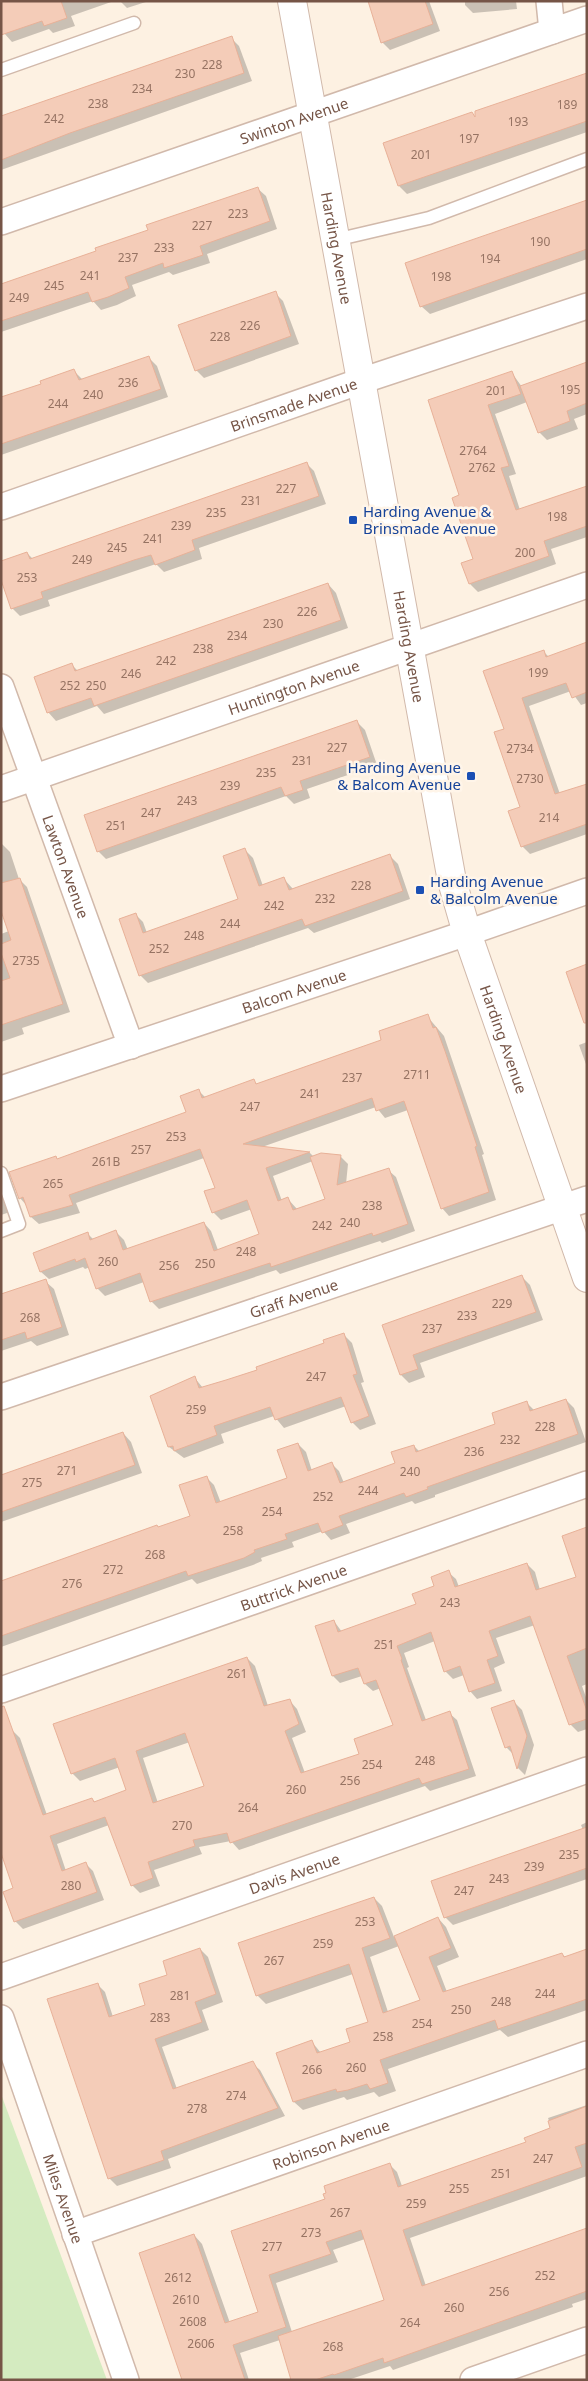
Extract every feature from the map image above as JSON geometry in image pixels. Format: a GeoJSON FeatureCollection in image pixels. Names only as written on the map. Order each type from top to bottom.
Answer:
{"type":"FeatureCollection","features":[{"type":"Feature","properties":{"kind":"street","name":"Harding Avenue"},"geometry":{"type":"LineString","coordinates":[[292,1],[452,881],[467,933],[575,1204],[587,1278]]}},
{"type":"Feature","properties":{"kind":"street"},"geometry":{"type":"LineString","coordinates":[[548,1],[552,31]]}},
{"type":"Feature","properties":{"kind":"street","name":"Swinton Avenue"},"geometry":{"type":"LineString","coordinates":[[1,222],[587,19]]}},
{"type":"Feature","properties":{"kind":"street","name":"Brinsmade Avenue"},"geometry":{"type":"LineString","coordinates":[[1,507],[361,381],[587,306]]}},
{"type":"Feature","properties":{"kind":"street","name":"Huntington Avenue"},"geometry":{"type":"LineString","coordinates":[[1,789],[587,585]]}},
{"type":"Feature","properties":{"kind":"street","name":"Lawton Avenue"},"geometry":{"type":"LineString","coordinates":[[1,687],[131,1046]]}},
{"type":"Feature","properties":{"kind":"street","name":"Balcom Avenue"},"geometry":{"type":"LineString","coordinates":[[1,1089],[467,933],[587,890]]}},
{"type":"Feature","properties":{"kind":"street","name":"Graff Avenue"},"geometry":{"type":"LineString","coordinates":[[1,1397],[575,1204]]}},
{"type":"Feature","properties":{"kind":"street","name":"Buttrick Avenue"},"geometry":{"type":"LineString","coordinates":[[1,1690],[587,1484]]}},
{"type":"Feature","properties":{"kind":"street","name":"Davis Avenue"},"geometry":{"type":"LineString","coordinates":[[1,1977],[587,1770]]}},
{"type":"Feature","properties":{"kind":"street","name":"Miles Avenue"},"geometry":{"type":"LineString","coordinates":[[1,2018],[126,2380]]}},
{"type":"Feature","properties":{"kind":"street","name":"Robinson Avenue"},"geometry":{"type":"LineString","coordinates":[[75,2234],[587,2054]]}},
{"type":"Feature","properties":{"kind":"street"},"geometry":{"type":"LineString","coordinates":[[474,2380],[587,2340]]}},
{"type":"Feature","properties":{"kind":"lane"},"geometry":{"type":"LineString","coordinates":[[1,70],[134,23]]}},
{"type":"Feature","properties":{"kind":"lane"},"geometry":{"type":"LineString","coordinates":[[335,240],[429,218],[587,159]]}},
{"type":"Feature","properties":{"kind":"lane"},"geometry":{"type":"LineString","coordinates":[[1,1173],[19,1224],[1,1231]]}},
{"type":"Feature","properties":{"kind":"green space"},"geometry":{"type":"Polygon","coordinates":[[[1,2094],[107,2380],[1,2380],[1,2094]]]}},
{"type":"Feature","properties":{"kind":"building"},"geometry":{"type":"Polygon","coordinates":[[[1,1],[61,1],[67,18],[44,26],[42,21],[1,35],[1,1]]]}},
{"type":"Feature","properties":{"kind":"building"},"geometry":{"type":"Polygon","coordinates":[[[368,1],[425,1],[433,24],[381,43],[368,1]]]}},
{"type":"Feature","properties":{"kind":"building"},"geometry":{"type":"Polygon","coordinates":[[[232,36],[244,73],[70,133],[1,160],[1,116],[232,36]]]}},
{"type":"Feature","properties":{"kind":"building"},"geometry":{"type":"Polygon","coordinates":[[[587,73],[587,121],[398,186],[383,143],[472,112],[475,117],[475,111],[587,73]]]}},
{"type":"Feature","properties":{"kind":"building"},"geometry":{"type":"Polygon","coordinates":[[[258,187],[270,221],[200,246],[203,255],[164,268],[163,263],[125,277],[129,288],[108,297],[92,302],[88,292],[1,321],[1,284],[96,251],[95,248],[148,230],[146,225],[258,187]]]}},
{"type":"Feature","properties":{"kind":"building"},"geometry":{"type":"Polygon","coordinates":[[[587,200],[587,249],[420,307],[405,263],[587,200]]]}},
{"type":"Feature","properties":{"kind":"building"},"geometry":{"type":"Polygon","coordinates":[[[276,291],[291,336],[195,371],[178,325],[276,291]]]}},
{"type":"Feature","properties":{"kind":"building"},"geometry":{"type":"Polygon","coordinates":[[[149,356],[161,389],[1,444],[1,397],[41,384],[40,381],[74,369],[79,380],[149,356]]]}},
{"type":"Feature","properties":{"kind":"building"},"geometry":{"type":"Polygon","coordinates":[[[587,362],[587,403],[567,411],[570,421],[538,433],[520,386],[587,362]]]}},
{"type":"Feature","properties":{"kind":"building"},"geometry":{"type":"Polygon","coordinates":[[[512,371],[521,394],[488,405],[509,466],[501,468],[516,510],[587,486],[587,526],[544,541],[549,556],[469,584],[461,563],[473,559],[452,498],[459,495],[428,400],[512,371]]]}},
{"type":"Feature","properties":{"kind":"building"},"geometry":{"type":"Polygon","coordinates":[[[307,462],[319,496],[192,540],[195,550],[155,565],[151,555],[134,560],[41,592],[43,598],[11,609],[1,580],[1,561],[27,552],[30,559],[307,462]]]}},
{"type":"Feature","properties":{"kind":"building"},"geometry":{"type":"Polygon","coordinates":[[[328,583],[341,620],[94,706],[91,698],[47,713],[34,677],[72,663],[75,671],[328,583]]]}},
{"type":"Feature","properties":{"kind":"building"},"geometry":{"type":"Polygon","coordinates":[[[587,642],[587,692],[572,698],[566,683],[522,698],[555,794],[587,784],[587,824],[521,847],[508,811],[520,807],[494,732],[504,729],[483,671],[544,650],[546,657],[587,642]]]}},
{"type":"Feature","properties":{"kind":"building"},"geometry":{"type":"Polygon","coordinates":[[[357,720],[370,757],[300,781],[303,790],[285,796],[281,787],[97,852],[84,815],[357,720]]]}},
{"type":"Feature","properties":{"kind":"building"},"geometry":{"type":"Polygon","coordinates":[[[245,848],[259,886],[284,877],[289,890],[390,854],[403,891],[305,926],[302,919],[139,976],[119,919],[136,913],[143,933],[238,899],[223,856],[245,848]]]}},
{"type":"Feature","properties":{"kind":"building"},"geometry":{"type":"Polygon","coordinates":[[[20,878],[63,1004],[1,1025],[1,981],[10,978],[1,953],[1,944],[11,940],[1,911],[1,883],[20,878]]]}},
{"type":"Feature","properties":{"kind":"building"},"geometry":{"type":"Polygon","coordinates":[[[587,964],[587,1023],[584,1023],[566,972],[587,964]]]}},
{"type":"Feature","properties":{"kind":"building"},"geometry":{"type":"Polygon","coordinates":[[[428,1014],[433,1028],[436,1027],[445,1051],[477,1146],[475,1147],[489,1192],[441,1209],[404,1101],[376,1111],[372,1098],[243,1144],[310,1152],[266,1168],[278,1201],[288,1197],[293,1210],[325,1199],[310,1157],[321,1153],[341,1155],[337,1185],[389,1168],[408,1224],[373,1236],[372,1233],[271,1267],[270,1263],[150,1302],[140,1273],[96,1289],[85,1258],[76,1262],[75,1259],[40,1272],[33,1253],[88,1232],[90,1240],[116,1230],[123,1250],[204,1222],[214,1251],[259,1234],[247,1200],[212,1213],[204,1191],[215,1188],[200,1149],[69,1195],[73,1205],[30,1217],[23,1197],[19,1199],[9,1172],[56,1156],[57,1159],[186,1112],[180,1096],[199,1089],[202,1098],[254,1079],[256,1084],[381,1040],[379,1031],[428,1014]]]}},
{"type":"Feature","properties":{"kind":"building"},"geometry":{"type":"Polygon","coordinates":[[[522,1275],[536,1312],[413,1355],[418,1369],[400,1375],[382,1325],[522,1275]]]}},
{"type":"Feature","properties":{"kind":"building"},"geometry":{"type":"Polygon","coordinates":[[[46,1279],[62,1327],[27,1339],[25,1332],[1,1340],[1,1294],[46,1279]]]}},
{"type":"Feature","properties":{"kind":"building"},"geometry":{"type":"Polygon","coordinates":[[[344,1333],[357,1374],[353,1375],[369,1416],[351,1423],[341,1397],[275,1420],[270,1407],[214,1426],[217,1435],[174,1451],[173,1446],[168,1447],[150,1396],[195,1376],[199,1388],[257,1370],[256,1367],[324,1343],[323,1340],[344,1333]]]}},
{"type":"Feature","properties":{"kind":"building"},"geometry":{"type":"Polygon","coordinates":[[[566,1399],[578,1434],[427,1487],[428,1489],[406,1497],[404,1493],[339,1516],[343,1525],[322,1533],[318,1523],[285,1534],[287,1539],[254,1550],[255,1552],[244,1558],[188,1576],[186,1571],[1,1636],[1,1581],[157,1525],[158,1527],[190,1516],[179,1485],[207,1476],[216,1503],[287,1478],[277,1450],[298,1443],[308,1471],[332,1462],[340,1483],[395,1463],[391,1452],[414,1445],[416,1452],[495,1424],[492,1413],[527,1401],[530,1411],[566,1399]]]}},
{"type":"Feature","properties":{"kind":"building"},"geometry":{"type":"Polygon","coordinates":[[[123,1432],[135,1465],[1,1512],[1,1475],[123,1432]]]}},
{"type":"Feature","properties":{"kind":"building"},"geometry":{"type":"Polygon","coordinates":[[[587,1527],[587,1648],[567,1656],[587,1711],[587,1719],[569,1725],[530,1616],[489,1631],[498,1656],[487,1660],[495,1683],[469,1692],[460,1666],[444,1672],[431,1632],[397,1646],[422,1721],[450,1711],[469,1769],[422,1784],[419,1778],[230,1843],[227,1833],[193,1840],[195,1846],[148,1862],[153,1878],[131,1886],[105,1817],[50,1836],[62,1871],[86,1862],[97,1892],[14,1922],[3,1892],[13,1888],[1,1853],[1,1707],[4,1706],[43,1815],[92,1798],[94,1802],[126,1790],[115,1758],[71,1774],[53,1724],[247,1657],[264,1706],[290,1699],[299,1724],[285,1731],[301,1773],[359,1754],[354,1739],[393,1725],[376,1680],[364,1684],[358,1668],[332,1676],[315,1626],[334,1620],[338,1632],[416,1604],[412,1594],[434,1586],[431,1577],[449,1570],[455,1587],[527,1563],[536,1590],[576,1577],[562,1536],[587,1527]],[[185,1733],[136,1751],[153,1803],[204,1786],[185,1733]]]}},
{"type":"Feature","properties":{"kind":"building"},"geometry":{"type":"Polygon","coordinates":[[[514,1700],[527,1736],[517,1769],[510,1746],[505,1748],[491,1708],[514,1700]]]}},
{"type":"Feature","properties":{"kind":"building"},"geometry":{"type":"Polygon","coordinates":[[[587,1827],[587,1868],[444,1918],[431,1881],[587,1827]]]}},
{"type":"Feature","properties":{"kind":"building"},"geometry":{"type":"Polygon","coordinates":[[[374,1897],[390,1938],[362,1948],[383,2013],[420,2000],[394,1936],[438,1917],[451,1948],[429,1957],[443,1992],[562,1953],[564,1957],[587,1949],[587,1999],[498,2029],[495,2020],[380,2060],[388,2083],[370,2089],[367,2084],[337,2092],[336,2089],[293,2102],[276,2053],[312,2040],[317,2053],[350,2042],[346,2029],[368,2022],[349,1964],[256,1996],[238,1943],[374,1897]]]}},
{"type":"Feature","properties":{"kind":"building"},"geometry":{"type":"Polygon","coordinates":[[[200,1948],[216,1994],[195,2002],[202,2022],[155,2039],[173,2089],[253,2061],[278,2108],[161,2151],[164,2160],[108,2179],[47,1999],[98,1983],[109,2017],[145,2005],[139,1984],[167,1975],[163,1961],[200,1948]]]}},
{"type":"Feature","properties":{"kind":"building"},"geometry":{"type":"Polygon","coordinates":[[[587,2106],[587,2143],[575,2147],[582,2167],[403,2230],[422,2286],[587,2228],[587,2291],[384,2363],[383,2358],[315,2380],[291,2380],[278,2336],[384,2300],[361,2230],[326,2242],[331,2254],[269,2275],[286,2327],[233,2345],[245,2380],[182,2380],[139,2253],[194,2234],[225,2323],[258,2312],[231,2231],[325,2199],[323,2194],[326,2193],[324,2186],[390,2163],[398,2187],[526,2142],[524,2138],[550,2128],[548,2121],[587,2106]]]}},
{"type":"Feature","properties":{"kind":"place","name":"Harding Avenue & Brinsmade Avenue"},"geometry":{"type":"Point","coordinates":[353,520]}},
{"type":"Feature","properties":{"kind":"place","name":"Harding Avenue & Balcom Avenue"},"geometry":{"type":"Point","coordinates":[471,776]}},
{"type":"Feature","properties":{"kind":"place","name":"Harding Avenue & Balcolm Avenue"},"geometry":{"type":"Point","coordinates":[420,890]}}]}
